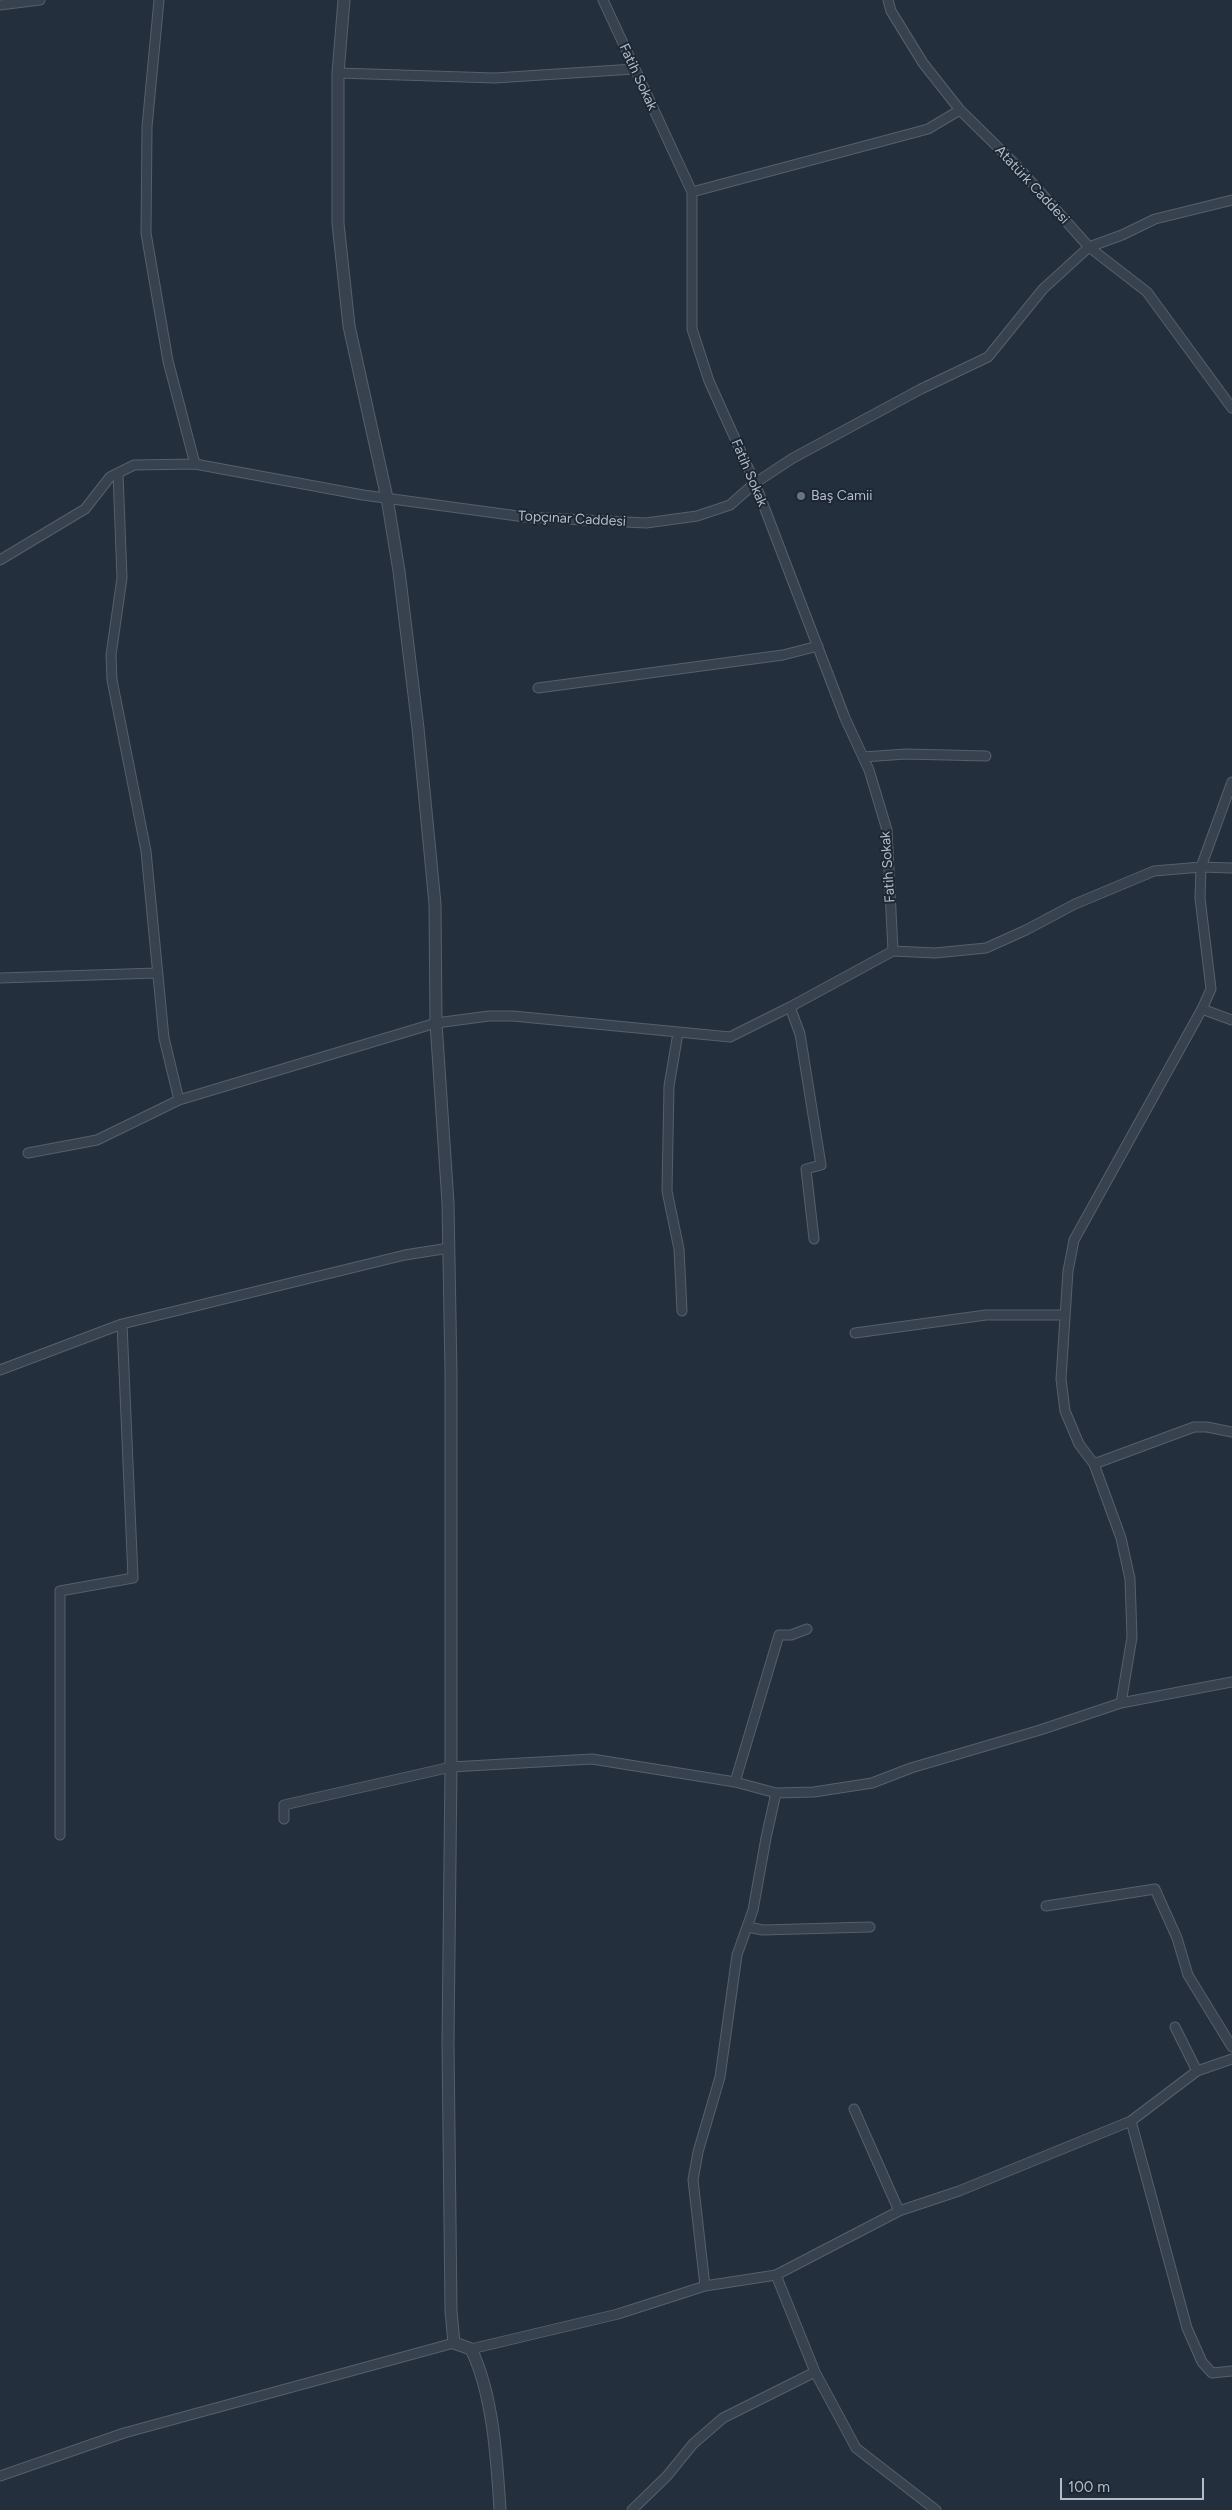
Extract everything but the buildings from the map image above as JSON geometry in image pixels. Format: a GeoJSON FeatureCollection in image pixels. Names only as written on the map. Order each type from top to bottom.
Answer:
{"type":"FeatureCollection","features":[{"type":"Feature","properties":{"kind":"street"},"geometry":{"type":"LineString","coordinates":[[0,5],[40,0]]}},
{"type":"Feature","properties":{"kind":"street"},"geometry":{"type":"LineString","coordinates":[[159,0],[147,128],[146,233],[168,361],[195,464]]}},
{"type":"Feature","properties":{"kind":"street"},"geometry":{"type":"LineString","coordinates":[[344,0],[338,74],[338,223],[349,326],[387,498],[418,728],[435,904],[436,1023],[448,1203],[449,1248],[451,1767],[448,2043],[451,2311],[454,2343]]}},
{"type":"Feature","properties":{"kind":"street","name":"Fatih Sokak"},"geometry":{"type":"LineString","coordinates":[[603,0],[692,192],[692,329],[709,381],[755,483],[845,718],[863,757],[887,830],[893,951]]}},
{"type":"Feature","properties":{"kind":"street","name":"Atatürk Caddesi"},"geometry":{"type":"LineString","coordinates":[[888,0],[891,11],[923,63],[960,110],[1017,166],[1089,247],[1147,292],[1232,408]]}},
{"type":"Feature","properties":{"kind":"street"},"geometry":{"type":"LineString","coordinates":[[338,74],[494,78],[634,69]]}},
{"type":"Feature","properties":{"kind":"street"},"geometry":{"type":"LineString","coordinates":[[692,192],[928,129],[960,110]]}},
{"type":"Feature","properties":{"kind":"street"},"geometry":{"type":"LineString","coordinates":[[1089,247],[1122,235],[1154,219],[1232,200]]}},
{"type":"Feature","properties":{"kind":"street","name":"Topçınar Caddesi"},"geometry":{"type":"LineString","coordinates":[[0,560],[85,509],[110,477],[134,465],[195,464],[387,498],[525,517],[646,522],[697,516],[730,504],[755,483],[793,458],[920,389],[988,356],[1043,288],[1089,247]]}},
{"type":"Feature","properties":{"kind":"street"},"geometry":{"type":"LineString","coordinates":[[118,473],[122,578],[111,655],[112,680],[146,851],[164,1038],[179,1100]]}},
{"type":"Feature","properties":{"kind":"street"},"geometry":{"type":"LineString","coordinates":[[538,688],[783,655],[818,646]]}},
{"type":"Feature","properties":{"kind":"street"},"geometry":{"type":"LineString","coordinates":[[863,757],[906,754],[986,756]]}},
{"type":"Feature","properties":{"kind":"street"},"geometry":{"type":"LineString","coordinates":[[1121,1703],[1132,1637],[1130,1579],[1121,1538],[1094,1464],[1079,1444],[1065,1411],[1061,1379],[1068,1271],[1074,1240],[1202,1009],[1211,989],[1200,898],[1200,866],[1232,782]]}},
{"type":"Feature","properties":{"kind":"street"},"geometry":{"type":"LineString","coordinates":[[28,1153],[97,1140],[179,1100],[436,1023],[489,1016],[513,1016],[730,1037],[790,1008],[893,951],[935,953],[986,948],[1026,930],[1075,904],[1154,871],[1200,866],[1232,868]]}},
{"type":"Feature","properties":{"kind":"street"},"geometry":{"type":"LineString","coordinates":[[0,978],[157,973]]}},
{"type":"Feature","properties":{"kind":"street"},"geometry":{"type":"LineString","coordinates":[[790,1008],[802,1043],[820,1165],[806,1170],[814,1239]]}},
{"type":"Feature","properties":{"kind":"street"},"geometry":{"type":"LineString","coordinates":[[1202,1009],[1232,1020]]}},
{"type":"Feature","properties":{"kind":"street"},"geometry":{"type":"LineString","coordinates":[[678,1033],[669,1086],[667,1191],[679,1249],[682,1311]]}},
{"type":"Feature","properties":{"kind":"street"},"geometry":{"type":"LineString","coordinates":[[0,1370],[122,1324],[405,1254],[449,1248]]}},
{"type":"Feature","properties":{"kind":"street"},"geometry":{"type":"LineString","coordinates":[[855,1333],[986,1315],[1065,1315]]}},
{"type":"Feature","properties":{"kind":"street"},"geometry":{"type":"LineString","coordinates":[[60,1835],[60,1591],[132,1578],[122,1324]]}},
{"type":"Feature","properties":{"kind":"street"},"geometry":{"type":"LineString","coordinates":[[1094,1464],[1194,1427],[1207,1426],[1232,1432]]}},
{"type":"Feature","properties":{"kind":"street"},"geometry":{"type":"LineString","coordinates":[[735,1782],[779,1635],[791,1635],[807,1629]]}},
{"type":"Feature","properties":{"kind":"street"},"geometry":{"type":"LineString","coordinates":[[284,1819],[284,1805],[451,1767],[592,1759],[735,1782],[776,1793],[814,1792],[872,1783],[911,1768],[1040,1730],[1121,1703],[1232,1682]]}},
{"type":"Feature","properties":{"kind":"street"},"geometry":{"type":"LineString","coordinates":[[705,2286],[693,2180],[698,2152],[720,2077],[737,1955],[753,1910],[776,1793]]}},
{"type":"Feature","properties":{"kind":"street"},"geometry":{"type":"LineString","coordinates":[[1046,1906],[1155,1889],[1177,1938],[1188,1975],[1232,2047]]}},
{"type":"Feature","properties":{"kind":"street"},"geometry":{"type":"LineString","coordinates":[[748,1927],[763,1930],[870,1927]]}},
{"type":"Feature","properties":{"kind":"street"},"geometry":{"type":"LineString","coordinates":[[1175,2026],[1197,2071]]}},
{"type":"Feature","properties":{"kind":"street"},"geometry":{"type":"LineString","coordinates":[[0,2476],[124,2433],[454,2343],[471,2349],[618,2314],[705,2286],[776,2275],[899,2211],[959,2191],[1131,2121],[1197,2071],[1232,2059]]}},
{"type":"Feature","properties":{"kind":"street"},"geometry":{"type":"LineString","coordinates":[[854,2110],[899,2211]]}},
{"type":"Feature","properties":{"kind":"street"},"geometry":{"type":"LineString","coordinates":[[1131,2121],[1187,2328],[1202,2362],[1212,2373],[1232,2371]]}},
{"type":"Feature","properties":{"kind":"street"},"geometry":{"type":"LineString","coordinates":[[776,2275],[815,2372],[856,2448],[936,2510]]}},
{"type":"Feature","properties":{"kind":"street"},"geometry":{"type":"LineString","coordinates":[[471,2349],[479,2366],[496,2449],[500,2510]]}},
{"type":"Feature","properties":{"kind":"street"},"geometry":{"type":"LineString","coordinates":[[632,2510],[667,2476],[693,2444],[723,2418],[815,2372]]}},
{"type":"Feature","properties":{"kind":"place","name":"Baş Camii"},"geometry":{"type":"Point","coordinates":[801,496]}}]}
